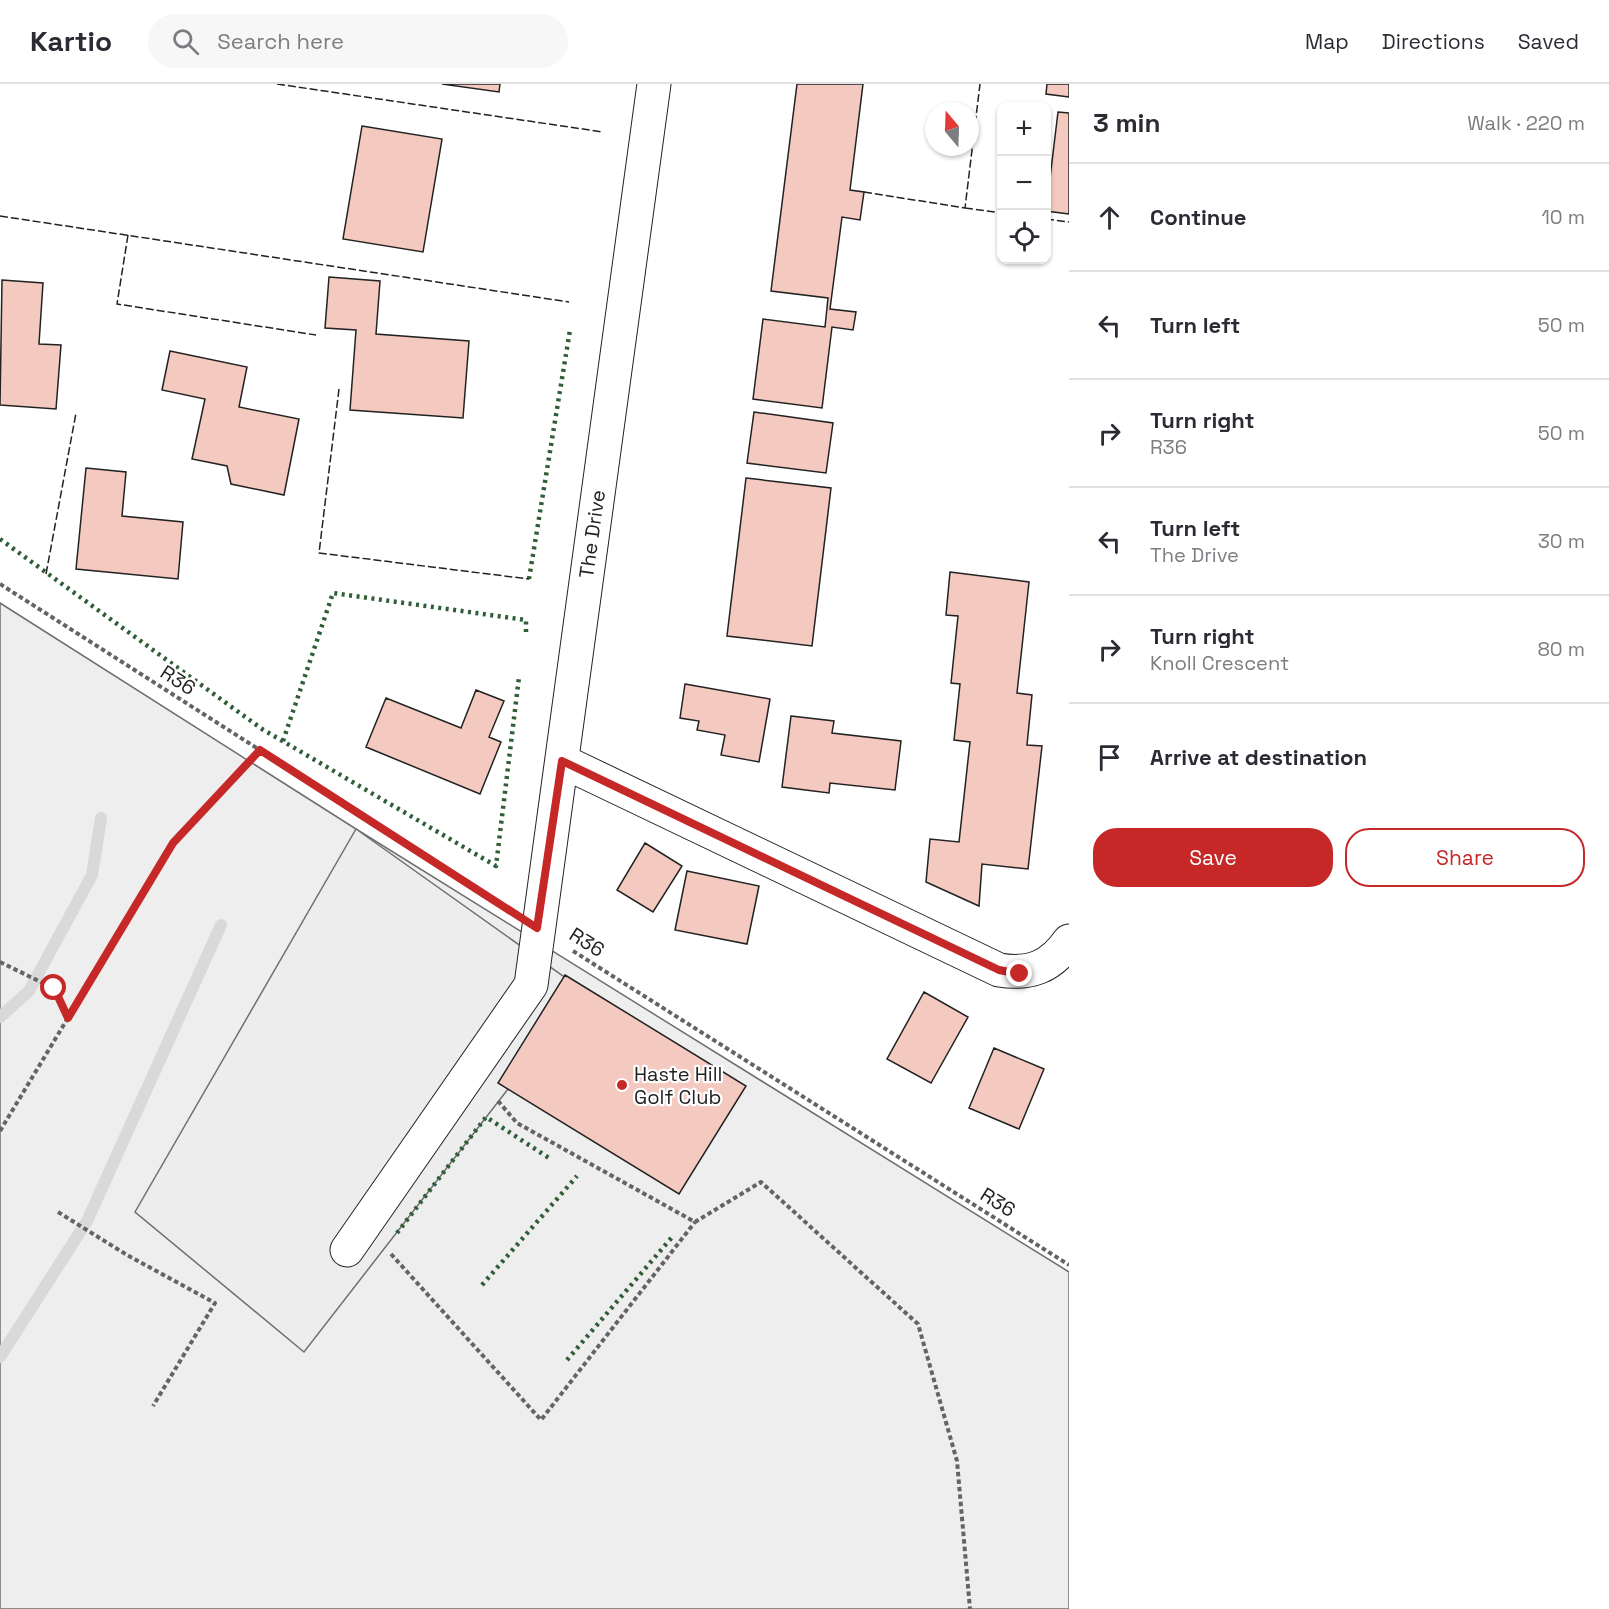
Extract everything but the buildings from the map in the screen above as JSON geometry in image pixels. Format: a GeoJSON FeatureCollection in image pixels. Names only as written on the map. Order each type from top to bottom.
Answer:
{"type":"FeatureCollection","features":[{"type":"Feature","properties":{"kind":"street","name":"The Drive"},"geometry":{"type":"LineString","coordinates":[[471,1072],[531,985],[654,84]]}},
{"type":"Feature","properties":{"kind":"street"},"geometry":{"type":"LineString","coordinates":[[562,761],[999,970],[1020,974],[1056,960],[1069,941]]}},
{"type":"Feature","properties":{"kind":"street"},"geometry":{"type":"LineString","coordinates":[[356,1237],[471,1072]]}},
{"type":"Feature","properties":{"kind":"path","name":"R36"},"geometry":{"type":"LineString","coordinates":[[0,584],[1069,1265]]}},
{"type":"Feature","properties":{"kind":"path"},"geometry":{"type":"LineString","coordinates":[[0,1131],[173,843],[260,750]]}},
{"type":"Feature","properties":{"kind":"path"},"geometry":{"type":"LineString","coordinates":[[0,962],[54,988],[68,1018]]}},
{"type":"Feature","properties":{"kind":"path"},"geometry":{"type":"LineString","coordinates":[[471,1072],[517,1123],[695,1222]]}},
{"type":"Feature","properties":{"kind":"path"},"geometry":{"type":"LineString","coordinates":[[356,1237],[541,1420],[695,1222],[761,1182],[918,1324],[957,1461],[970,1609]]}},
{"type":"Feature","properties":{"kind":"path"},"geometry":{"type":"LineString","coordinates":[[58,1212],[127,1255],[215,1303],[153,1406]]}},
{"type":"Feature","properties":{"kind":"shaded area"},"geometry":{"type":"Polygon","coordinates":[[[0,603],[356,829],[1069,1272],[1069,1609],[0,1609],[0,603]]]}},
{"type":"Feature","properties":{"kind":"shaded area"},"geometry":{"type":"Polygon","coordinates":[[[356,829],[584,991],[304,1352],[135,1212],[356,829]]]}},
{"type":"Feature","properties":{"kind":"waterway"},"geometry":{"type":"LineString","coordinates":[[0,1017],[29,991],[92,875],[101,818]]}},
{"type":"Feature","properties":{"kind":"waterway"},"geometry":{"type":"LineString","coordinates":[[0,1357],[87,1221],[221,925]]}},
{"type":"Feature","properties":{"kind":"hedge"},"geometry":{"type":"LineString","coordinates":[[529,579],[570,330]]}},
{"type":"Feature","properties":{"kind":"hedge"},"geometry":{"type":"LineString","coordinates":[[0,539],[262,729],[496,866],[519,677]]}},
{"type":"Feature","properties":{"kind":"hedge"},"geometry":{"type":"LineString","coordinates":[[283,741],[333,593],[526,620],[526,636]]}},
{"type":"Feature","properties":{"kind":"hedge"},"geometry":{"type":"LineString","coordinates":[[397,1233],[486,1117],[549,1158]]}},
{"type":"Feature","properties":{"kind":"hedge"},"geometry":{"type":"LineString","coordinates":[[482,1285],[577,1176]]}},
{"type":"Feature","properties":{"kind":"hedge"},"geometry":{"type":"LineString","coordinates":[[567,1360],[673,1236]]}},
{"type":"Feature","properties":{"kind":"fence"},"geometry":{"type":"LineString","coordinates":[[277,84],[603,132]]}},
{"type":"Feature","properties":{"kind":"fence"},"geometry":{"type":"LineString","coordinates":[[864,192],[965,208],[980,84]]}},
{"type":"Feature","properties":{"kind":"fence"},"geometry":{"type":"LineString","coordinates":[[965,208],[997,212]]}},
{"type":"Feature","properties":{"kind":"fence"},"geometry":{"type":"LineString","coordinates":[[0,216],[569,302]]}},
{"type":"Feature","properties":{"kind":"fence"},"geometry":{"type":"LineString","coordinates":[[1051,220],[1069,222]]}},
{"type":"Feature","properties":{"kind":"fence"},"geometry":{"type":"LineString","coordinates":[[128,235],[117,304],[316,335]]}},
{"type":"Feature","properties":{"kind":"fence"},"geometry":{"type":"LineString","coordinates":[[339,389],[319,553],[529,579]]}},
{"type":"Feature","properties":{"kind":"fence"},"geometry":{"type":"LineString","coordinates":[[46,574],[76,413]]}},
{"type":"Feature","properties":{"kind":"place","name":"Haste Hill Golf Club"},"geometry":{"type":"Point","coordinates":[622,1085]}},
{"type":"Feature","properties":{"kind":"route"},"geometry":{"type":"LineString","coordinates":[[54,988],[68,1018],[173,843],[260,750],[537,928],[562,761],[999,970],[1020,974]]}}]}
